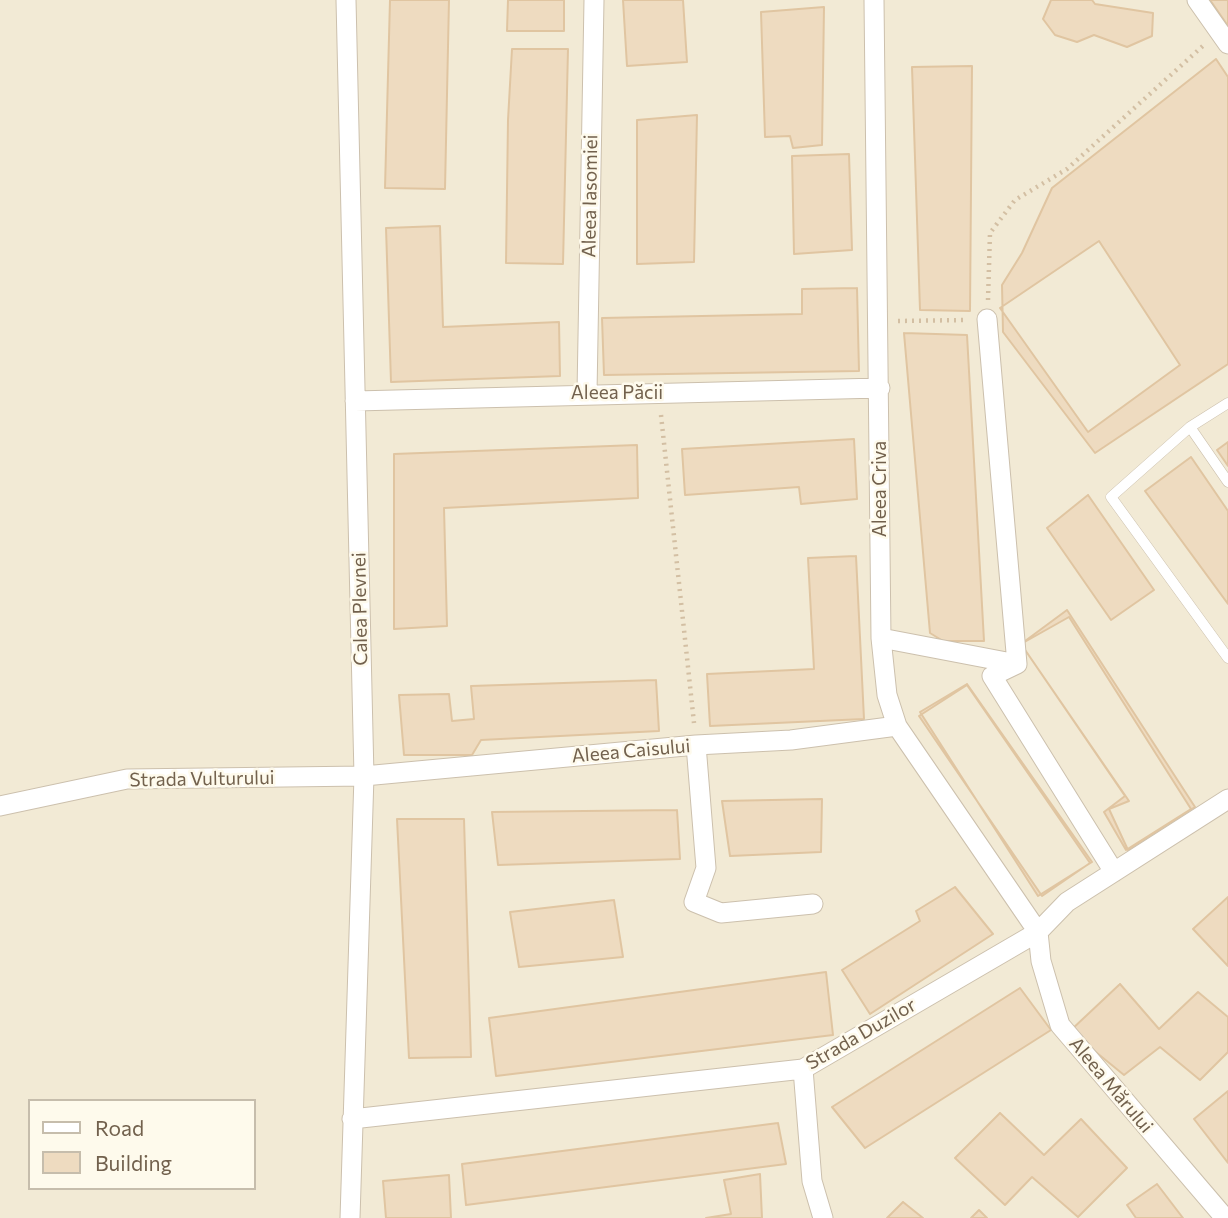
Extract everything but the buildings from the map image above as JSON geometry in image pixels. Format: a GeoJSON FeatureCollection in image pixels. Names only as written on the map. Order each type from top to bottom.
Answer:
{"type":"FeatureCollection","features":[{"type":"Feature","properties":{"kind":"street","name":"Calea Plevnei"},"geometry":{"type":"LineString","coordinates":[[346,0],[364,776],[350,1218]]}},
{"type":"Feature","properties":{"kind":"street","name":"Aleea Iasomiei"},"geometry":{"type":"LineString","coordinates":[[587,393],[594,0]]}},
{"type":"Feature","properties":{"kind":"street","name":"Aleea Criva"},"geometry":{"type":"LineString","coordinates":[[874,0],[881,638],[887,695],[897,726],[1038,932]]}},
{"type":"Feature","properties":{"kind":"street"},"geometry":{"type":"LineString","coordinates":[[1197,0],[1223,38]]}},
{"type":"Feature","properties":{"kind":"street"},"geometry":{"type":"LineString","coordinates":[[987,319],[1017,664]]}},
{"type":"Feature","properties":{"kind":"street","name":"Aleea Păcii"},"geometry":{"type":"LineString","coordinates":[[355,401],[587,393],[659,394],[880,388]]}},
{"type":"Feature","properties":{"kind":"street"},"geometry":{"type":"LineString","coordinates":[[881,638],[1017,664]]}},
{"type":"Feature","properties":{"kind":"street"},"geometry":{"type":"LineString","coordinates":[[1017,664],[992,676],[1114,872]]}},
{"type":"Feature","properties":{"kind":"street","name":"Aleea Caisului"},"geometry":{"type":"LineString","coordinates":[[364,776],[696,745],[791,740],[897,726]]}},
{"type":"Feature","properties":{"kind":"street"},"geometry":{"type":"LineString","coordinates":[[696,745],[706,869],[694,902],[721,913],[813,904]]}},
{"type":"Feature","properties":{"kind":"street","name":"Strada Vulturului"},"geometry":{"type":"LineString","coordinates":[[0,806],[127,779],[364,776]]}},
{"type":"Feature","properties":{"kind":"street","name":"Strada Duzilor"},"geometry":{"type":"LineString","coordinates":[[352,1119],[803,1069],[1038,932],[1067,902],[1228,799]]}},
{"type":"Feature","properties":{"kind":"street","name":"Aleea Mărului"},"geometry":{"type":"LineString","coordinates":[[1038,932],[1041,961],[1060,1026],[1226,1218]]}},
{"type":"Feature","properties":{"kind":"street"},"geometry":{"type":"LineString","coordinates":[[803,1069],[812,1181],[824,1218]]}},
{"type":"Feature","properties":{"kind":"lane"},"geometry":{"type":"LineString","coordinates":[[1228,402],[1190,427],[1111,498],[1228,658]]}},
{"type":"Feature","properties":{"kind":"lane"},"geometry":{"type":"LineString","coordinates":[[1190,427],[1228,482]]}},
{"type":"Feature","properties":{"kind":"path"},"geometry":{"type":"LineString","coordinates":[[879,322],[987,319],[990,233],[1015,200],[1067,169],[1223,38]]}},
{"type":"Feature","properties":{"kind":"path"},"geometry":{"type":"LineString","coordinates":[[659,394],[696,745]]}},
{"type":"Feature","properties":{"kind":"shaded area"},"geometry":{"type":"Polygon","coordinates":[[[0,0],[1228,0],[1228,1218],[0,1218],[0,0]]]}}]}
